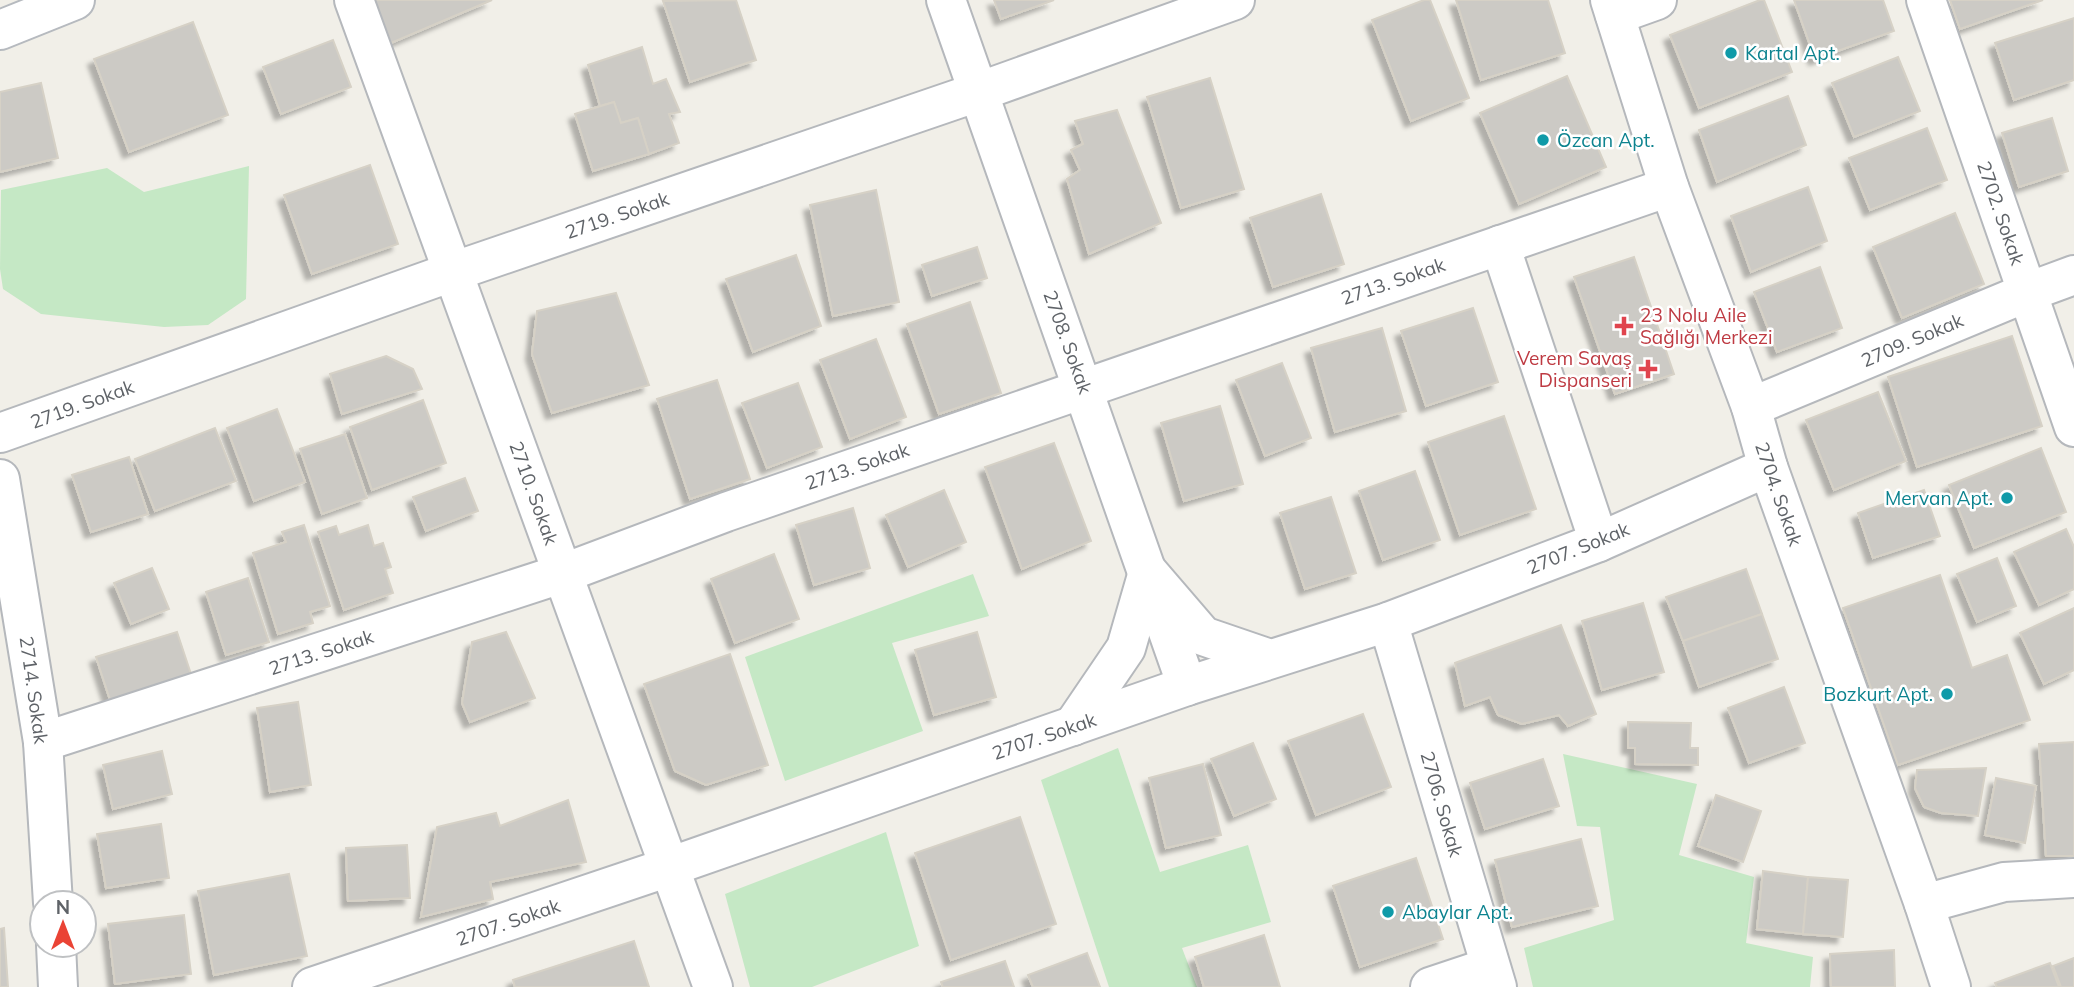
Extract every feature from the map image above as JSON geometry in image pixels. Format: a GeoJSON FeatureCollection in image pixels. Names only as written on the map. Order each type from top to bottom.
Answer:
{"type":"FeatureCollection","features":[{"type":"Feature","properties":{"kind":"street"},"geometry":{"type":"LineString","coordinates":[[0,30],[75,0]]}},
{"type":"Feature","properties":{"kind":"street","name":"2710. Sokak"},"geometry":{"type":"LineString","coordinates":[[354,0],[713,987]]}},
{"type":"Feature","properties":{"kind":"street","name":"2708. Sokak"},"geometry":{"type":"LineString","coordinates":[[946,0],[1187,686]]}},
{"type":"Feature","properties":{"kind":"street","name":"2719. Sokak"},"geometry":{"type":"LineString","coordinates":[[0,433],[452,272],[978,92],[1235,0]]}},
{"type":"Feature","properties":{"kind":"street"},"geometry":{"type":"LineString","coordinates":[[1613,7],[1657,0]]}},
{"type":"Feature","properties":{"kind":"street","name":"2702. Sokak"},"geometry":{"type":"LineString","coordinates":[[1926,0],[2074,427]]}},
{"type":"Feature","properties":{"kind":"street","name":"2704. Sokak"},"geometry":{"type":"LineString","coordinates":[[1613,7],[1670,187],[1751,407],[1768,467],[1951,987]]}},
{"type":"Feature","properties":{"kind":"street","name":"2713. Sokak"},"geometry":{"type":"LineString","coordinates":[[43,742],[564,573],[726,512],[1084,387],[1670,187]]}},
{"type":"Feature","properties":{"kind":"street"},"geometry":{"type":"LineString","coordinates":[[1500,245],[1600,542]]}},
{"type":"Feature","properties":{"kind":"street","name":"2709. Sokak"},"geometry":{"type":"LineString","coordinates":[[1751,407],[2074,275]]}},
{"type":"Feature","properties":{"kind":"street","name":"2707. Sokak"},"geometry":{"type":"LineString","coordinates":[[330,984],[1187,686],[1388,622],[1600,542],[1768,467]]}},
{"type":"Feature","properties":{"kind":"street","name":"2714. Sokak"},"geometry":{"type":"LineString","coordinates":[[0,479],[8,575],[43,742],[52,889]]}},
{"type":"Feature","properties":{"kind":"street"},"geometry":{"type":"LineString","coordinates":[[1148,572],[1203,636],[1270,659]]}},
{"type":"Feature","properties":{"kind":"street"},"geometry":{"type":"LineString","coordinates":[[1073,726],[1125,648],[1148,572]]}},
{"type":"Feature","properties":{"kind":"street","name":"2706. Sokak"},"geometry":{"type":"LineString","coordinates":[[1388,622],[1494,977]]}},
{"type":"Feature","properties":{"kind":"street"},"geometry":{"type":"LineString","coordinates":[[1924,904],[2004,883],[2074,878]]}},
{"type":"Feature","properties":{"kind":"street"},"geometry":{"type":"LineString","coordinates":[[57,959],[58,987]]}},
{"type":"Feature","properties":{"kind":"street"},"geometry":{"type":"LineString","coordinates":[[1430,987],[1494,977]]}},
{"type":"Feature","properties":{"kind":"green space"},"geometry":{"type":"Polygon","coordinates":[[[249,166],[246,299],[208,325],[164,327],[41,314],[3,289],[0,269],[1,190],[107,168],[144,192],[249,166]]]}},
{"type":"Feature","properties":{"kind":"green space"},"geometry":{"type":"Polygon","coordinates":[[[973,574],[989,616],[892,643],[923,731],[785,781],[745,657],[973,574]]]}},
{"type":"Feature","properties":{"kind":"green space"},"geometry":{"type":"Polygon","coordinates":[[[1118,748],[1160,872],[1248,845],[1271,922],[1182,948],[1197,987],[1109,987],[1041,780],[1118,748]]]}},
{"type":"Feature","properties":{"kind":"green space"},"geometry":{"type":"Polygon","coordinates":[[[1563,754],[1697,784],[1679,855],[1754,877],[1746,943],[1813,957],[1810,987],[1533,987],[1524,948],[1614,920],[1600,827],[1577,826],[1563,754]]]}},
{"type":"Feature","properties":{"kind":"green space"},"geometry":{"type":"Polygon","coordinates":[[[886,832],[919,946],[812,987],[750,987],[725,894],[886,832]]]}},
{"type":"Feature","properties":{"kind":"building"},"geometry":{"type":"Polygon","coordinates":[[[372,0],[492,0],[391,43],[372,0]]]}},
{"type":"Feature","properties":{"kind":"building"},"geometry":{"type":"Polygon","coordinates":[[[736,0],[756,60],[690,82],[663,1],[736,0]]]}},
{"type":"Feature","properties":{"kind":"building"},"geometry":{"type":"Polygon","coordinates":[[[994,0],[1054,0],[1001,19],[994,0]]]}},
{"type":"Feature","properties":{"kind":"building"},"geometry":{"type":"Polygon","coordinates":[[[1430,0],[1469,98],[1411,121],[1372,20],[1430,0]]]}},
{"type":"Feature","properties":{"kind":"building"},"geometry":{"type":"Polygon","coordinates":[[[1456,0],[1548,0],[1565,53],[1481,80],[1456,0]]]}},
{"type":"Feature","properties":{"kind":"building","name":"Kartal Apt."},"geometry":{"type":"Polygon","coordinates":[[[1764,0],[1792,72],[1699,108],[1670,35],[1764,0]]]}},
{"type":"Feature","properties":{"kind":"building"},"geometry":{"type":"Polygon","coordinates":[[[1794,0],[1883,0],[1894,31],[1815,59],[1794,0]]]}},
{"type":"Feature","properties":{"kind":"building"},"geometry":{"type":"Polygon","coordinates":[[[1950,0],[2043,0],[1960,29],[1950,0]]]}},
{"type":"Feature","properties":{"kind":"building"},"geometry":{"type":"Polygon","coordinates":[[[2074,18],[2074,80],[2014,100],[1995,43],[2074,18]]]}},
{"type":"Feature","properties":{"kind":"building"},"geometry":{"type":"Polygon","coordinates":[[[193,22],[228,115],[129,152],[94,59],[193,22]]]}},
{"type":"Feature","properties":{"kind":"building"},"geometry":{"type":"Polygon","coordinates":[[[333,40],[351,87],[281,114],[263,67],[333,40]]]}},
{"type":"Feature","properties":{"kind":"building"},"geometry":{"type":"Polygon","coordinates":[[[642,47],[653,84],[666,79],[680,112],[669,114],[679,143],[649,154],[638,118],[621,123],[614,102],[600,106],[588,65],[642,47]]]}},
{"type":"Feature","properties":{"kind":"building"},"geometry":{"type":"Polygon","coordinates":[[[1898,57],[1920,111],[1854,137],[1832,83],[1898,57]]]}},
{"type":"Feature","properties":{"kind":"building","name":"Özcan Apt."},"geometry":{"type":"Polygon","coordinates":[[[1567,76],[1606,167],[1519,204],[1480,113],[1567,76]]]}},
{"type":"Feature","properties":{"kind":"building"},"geometry":{"type":"Polygon","coordinates":[[[1210,78],[1244,189],[1181,208],[1147,97],[1210,78]]]}},
{"type":"Feature","properties":{"kind":"building"},"geometry":{"type":"Polygon","coordinates":[[[41,83],[58,158],[0,172],[0,92],[41,83]]]}},
{"type":"Feature","properties":{"kind":"building"},"geometry":{"type":"Polygon","coordinates":[[[1788,96],[1806,145],[1717,182],[1699,130],[1788,96]]]}},
{"type":"Feature","properties":{"kind":"building"},"geometry":{"type":"Polygon","coordinates":[[[614,102],[621,123],[638,118],[649,154],[593,171],[575,114],[614,102]]]}},
{"type":"Feature","properties":{"kind":"building"},"geometry":{"type":"Polygon","coordinates":[[[1117,110],[1161,223],[1089,254],[1067,179],[1080,170],[1071,150],[1083,144],[1075,121],[1117,110]]]}},
{"type":"Feature","properties":{"kind":"building"},"geometry":{"type":"Polygon","coordinates":[[[2052,118],[2068,171],[2019,187],[2002,133],[2052,118]]]}},
{"type":"Feature","properties":{"kind":"building"},"geometry":{"type":"Polygon","coordinates":[[[1927,128],[1947,180],[1870,210],[1849,158],[1927,128]]]}},
{"type":"Feature","properties":{"kind":"building"},"geometry":{"type":"Polygon","coordinates":[[[370,165],[398,244],[312,274],[284,195],[370,165]]]}},
{"type":"Feature","properties":{"kind":"building"},"geometry":{"type":"Polygon","coordinates":[[[1808,187],[1827,241],[1751,272],[1731,216],[1808,187]]]}},
{"type":"Feature","properties":{"kind":"building"},"geometry":{"type":"Polygon","coordinates":[[[876,190],[899,302],[833,316],[810,205],[876,190]]]}},
{"type":"Feature","properties":{"kind":"building"},"geometry":{"type":"Polygon","coordinates":[[[1321,194],[1344,264],[1273,287],[1250,218],[1321,194]]]}},
{"type":"Feature","properties":{"kind":"building"},"geometry":{"type":"Polygon","coordinates":[[[1955,213],[1984,284],[1902,318],[1873,247],[1955,213]]]}},
{"type":"Feature","properties":{"kind":"building"},"geometry":{"type":"Polygon","coordinates":[[[977,247],[987,278],[932,296],[922,265],[977,247]]]}},
{"type":"Feature","properties":{"kind":"building"},"geometry":{"type":"Polygon","coordinates":[[[796,255],[821,326],[753,352],[726,279],[796,255]]]}},
{"type":"Feature","properties":{"kind":"building","name":"23 Nolu Aile Sağlığı Merkezi"},"geometry":{"type":"Polygon","coordinates":[[[1634,257],[1674,374],[1615,394],[1574,277],[1634,257]]]}},
{"type":"Feature","properties":{"kind":"building"},"geometry":{"type":"Polygon","coordinates":[[[1820,267],[1842,328],[1777,352],[1754,292],[1820,267]]]}},
{"type":"Feature","properties":{"kind":"building"},"geometry":{"type":"Polygon","coordinates":[[[616,293],[649,385],[552,413],[532,354],[537,311],[616,293]]]}},
{"type":"Feature","properties":{"kind":"building"},"geometry":{"type":"Polygon","coordinates":[[[970,302],[1001,393],[939,414],[907,324],[970,302]]]}},
{"type":"Feature","properties":{"kind":"building"},"geometry":{"type":"Polygon","coordinates":[[[1473,308],[1498,382],[1426,406],[1401,331],[1473,308]]]}},
{"type":"Feature","properties":{"kind":"building"},"geometry":{"type":"Polygon","coordinates":[[[1382,328],[1406,411],[1335,432],[1311,348],[1382,328]]]}},
{"type":"Feature","properties":{"kind":"building"},"geometry":{"type":"Polygon","coordinates":[[[2012,336],[2042,426],[1917,467],[1888,377],[2012,336]]]}},
{"type":"Feature","properties":{"kind":"building"},"geometry":{"type":"Polygon","coordinates":[[[876,339],[906,417],[850,439],[820,360],[876,339]]]}},
{"type":"Feature","properties":{"kind":"building"},"geometry":{"type":"Polygon","coordinates":[[[386,356],[413,369],[422,389],[342,414],[330,374],[386,356]]]}},
{"type":"Feature","properties":{"kind":"building"},"geometry":{"type":"Polygon","coordinates":[[[1282,363],[1311,438],[1265,456],[1236,380],[1282,363]]]}},
{"type":"Feature","properties":{"kind":"building"},"geometry":{"type":"Polygon","coordinates":[[[717,380],[750,479],[690,499],[657,399],[717,380]]]}},
{"type":"Feature","properties":{"kind":"building"},"geometry":{"type":"Polygon","coordinates":[[[798,383],[822,447],[767,468],[742,403],[798,383]]]}},
{"type":"Feature","properties":{"kind":"building"},"geometry":{"type":"Polygon","coordinates":[[[1878,392],[1906,461],[1834,490],[1806,420],[1878,392]]]}},
{"type":"Feature","properties":{"kind":"building"},"geometry":{"type":"Polygon","coordinates":[[[423,400],[446,463],[372,490],[350,427],[423,400]]]}},
{"type":"Feature","properties":{"kind":"building"},"geometry":{"type":"Polygon","coordinates":[[[1220,406],[1243,484],[1184,501],[1161,423],[1220,406]]]}},
{"type":"Feature","properties":{"kind":"building"},"geometry":{"type":"Polygon","coordinates":[[[277,409],[305,482],[254,501],[227,428],[277,409]]]}},
{"type":"Feature","properties":{"kind":"building"},"geometry":{"type":"Polygon","coordinates":[[[1504,416],[1536,509],[1460,535],[1428,442],[1504,416]]]}},
{"type":"Feature","properties":{"kind":"building"},"geometry":{"type":"Polygon","coordinates":[[[215,428],[236,481],[155,511],[135,459],[215,428]]]}},
{"type":"Feature","properties":{"kind":"building"},"geometry":{"type":"Polygon","coordinates":[[[345,434],[367,498],[322,514],[300,449],[345,434]]]}},
{"type":"Feature","properties":{"kind":"building"},"geometry":{"type":"Polygon","coordinates":[[[1054,443],[1091,541],[1022,569],[985,467],[1054,443]]]}},
{"type":"Feature","properties":{"kind":"building","name":"Mervan Apt."},"geometry":{"type":"Polygon","coordinates":[[[2041,448],[2066,512],[1974,548],[1949,485],[2041,448]]]}},
{"type":"Feature","properties":{"kind":"building"},"geometry":{"type":"Polygon","coordinates":[[[129,457],[148,514],[91,532],[72,475],[129,457]]]}},
{"type":"Feature","properties":{"kind":"building"},"geometry":{"type":"Polygon","coordinates":[[[1415,471],[1440,540],[1383,560],[1359,491],[1415,471]]]}},
{"type":"Feature","properties":{"kind":"building"},"geometry":{"type":"Polygon","coordinates":[[[465,478],[478,511],[426,531],[413,497],[465,478]]]}},
{"type":"Feature","properties":{"kind":"building"},"geometry":{"type":"Polygon","coordinates":[[[944,490],[966,542],[908,567],[886,515],[944,490]]]}},
{"type":"Feature","properties":{"kind":"building"},"geometry":{"type":"Polygon","coordinates":[[[1924,490],[1940,536],[1873,558],[1858,513],[1924,490]]]}},
{"type":"Feature","properties":{"kind":"building"},"geometry":{"type":"Polygon","coordinates":[[[1331,497],[1356,573],[1305,589],[1280,513],[1331,497]]]}},
{"type":"Feature","properties":{"kind":"building"},"geometry":{"type":"Polygon","coordinates":[[[853,508],[870,568],[814,585],[796,525],[853,508]]]}},
{"type":"Feature","properties":{"kind":"building"},"geometry":{"type":"Polygon","coordinates":[[[304,525],[330,606],[310,612],[313,623],[278,634],[253,553],[286,542],[282,532],[304,525]]]}},
{"type":"Feature","properties":{"kind":"building"},"geometry":{"type":"Polygon","coordinates":[[[368,525],[374,546],[383,543],[391,567],[385,569],[393,593],[344,610],[318,532],[336,526],[339,535],[368,525]]]}},
{"type":"Feature","properties":{"kind":"building"},"geometry":{"type":"Polygon","coordinates":[[[2066,529],[2074,547],[2074,589],[2039,605],[2014,552],[2066,529]]]}},
{"type":"Feature","properties":{"kind":"building"},"geometry":{"type":"Polygon","coordinates":[[[774,554],[799,619],[735,643],[711,579],[774,554]]]}},
{"type":"Feature","properties":{"kind":"building"},"geometry":{"type":"Polygon","coordinates":[[[1997,558],[2016,606],[1977,622],[1957,574],[1997,558]]]}},
{"type":"Feature","properties":{"kind":"building"},"geometry":{"type":"Polygon","coordinates":[[[152,568],[169,609],[131,624],[114,583],[152,568]]]}},
{"type":"Feature","properties":{"kind":"building"},"geometry":{"type":"Polygon","coordinates":[[[1746,569],[1762,614],[1683,641],[1666,597],[1746,569]]]}},
{"type":"Feature","properties":{"kind":"building","name":"Bozkurt Apt."},"geometry":{"type":"Polygon","coordinates":[[[1940,575],[1972,668],[2007,655],[2030,720],[1898,765],[1843,608],[1940,575]]]}},
{"type":"Feature","properties":{"kind":"building"},"geometry":{"type":"Polygon","coordinates":[[[248,578],[269,642],[226,655],[206,592],[248,578]]]}},
{"type":"Feature","properties":{"kind":"building"},"geometry":{"type":"Polygon","coordinates":[[[1643,603],[1664,672],[1602,690],[1582,621],[1643,603]]]}},
{"type":"Feature","properties":{"kind":"building"},"geometry":{"type":"Polygon","coordinates":[[[2074,608],[2074,670],[2044,684],[2020,633],[2074,608]]]}},
{"type":"Feature","properties":{"kind":"building"},"geometry":{"type":"Polygon","coordinates":[[[1762,614],[1778,659],[1699,687],[1683,641],[1762,614]]]}},
{"type":"Feature","properties":{"kind":"building"},"geometry":{"type":"Polygon","coordinates":[[[1561,625],[1596,714],[1568,726],[1559,715],[1522,724],[1498,715],[1490,697],[1465,706],[1455,663],[1561,625]]]}},
{"type":"Feature","properties":{"kind":"building"},"geometry":{"type":"Polygon","coordinates":[[[177,632],[193,680],[112,706],[96,657],[177,632]]]}},
{"type":"Feature","properties":{"kind":"building"},"geometry":{"type":"Polygon","coordinates":[[[506,632],[535,698],[470,722],[462,703],[472,642],[506,632]]]}},
{"type":"Feature","properties":{"kind":"building"},"geometry":{"type":"Polygon","coordinates":[[[977,632],[996,697],[934,715],[915,650],[977,632]]]}},
{"type":"Feature","properties":{"kind":"building"},"geometry":{"type":"Polygon","coordinates":[[[730,654],[768,765],[706,785],[675,771],[644,684],[730,654]]]}},
{"type":"Feature","properties":{"kind":"building"},"geometry":{"type":"Polygon","coordinates":[[[1784,687],[1805,743],[1749,763],[1728,708],[1784,687]]]}},
{"type":"Feature","properties":{"kind":"building"},"geometry":{"type":"Polygon","coordinates":[[[298,702],[311,785],[270,792],[257,708],[298,702]]]}},
{"type":"Feature","properties":{"kind":"building"},"geometry":{"type":"Polygon","coordinates":[[[1363,714],[1391,787],[1316,815],[1288,741],[1363,714]]]}},
{"type":"Feature","properties":{"kind":"building"},"geometry":{"type":"Polygon","coordinates":[[[1628,722],[1691,723],[1690,748],[1698,748],[1698,765],[1635,764],[1635,748],[1628,748],[1628,722]]]}},
{"type":"Feature","properties":{"kind":"building"},"geometry":{"type":"Polygon","coordinates":[[[2074,742],[2074,856],[2046,856],[2039,744],[2074,742]]]}},
{"type":"Feature","properties":{"kind":"building"},"geometry":{"type":"Polygon","coordinates":[[[1253,743],[1276,799],[1234,816],[1211,759],[1253,743]]]}},
{"type":"Feature","properties":{"kind":"building"},"geometry":{"type":"Polygon","coordinates":[[[162,751],[172,794],[113,809],[103,765],[162,751]]]}},
{"type":"Feature","properties":{"kind":"building"},"geometry":{"type":"Polygon","coordinates":[[[1543,759],[1559,806],[1485,829],[1470,783],[1543,759]]]}},
{"type":"Feature","properties":{"kind":"building"},"geometry":{"type":"Polygon","coordinates":[[[1203,764],[1221,835],[1166,848],[1149,778],[1203,764]]]}},
{"type":"Feature","properties":{"kind":"building"},"geometry":{"type":"Polygon","coordinates":[[[1986,768],[1978,816],[1941,813],[1924,807],[1915,788],[1917,770],[1986,768]]]}},
{"type":"Feature","properties":{"kind":"building"},"geometry":{"type":"Polygon","coordinates":[[[1996,778],[2036,786],[2025,843],[1985,835],[1996,778]]]}},
{"type":"Feature","properties":{"kind":"building"},"geometry":{"type":"Polygon","coordinates":[[[1716,795],[1761,811],[1743,862],[1698,846],[1716,795]]]}},
{"type":"Feature","properties":{"kind":"building"},"geometry":{"type":"Polygon","coordinates":[[[568,800],[586,862],[490,882],[493,899],[421,917],[437,827],[496,813],[500,826],[568,800]]]}},
{"type":"Feature","properties":{"kind":"building"},"geometry":{"type":"Polygon","coordinates":[[[1020,817],[1056,924],[951,960],[915,853],[1020,817]]]}},
{"type":"Feature","properties":{"kind":"building"},"geometry":{"type":"Polygon","coordinates":[[[161,824],[169,878],[106,888],[97,834],[161,824]]]}},
{"type":"Feature","properties":{"kind":"building"},"geometry":{"type":"Polygon","coordinates":[[[1581,839],[1598,906],[1512,927],[1495,860],[1581,839]]]}},
{"type":"Feature","properties":{"kind":"building"},"geometry":{"type":"Polygon","coordinates":[[[407,845],[410,898],[348,901],[346,848],[407,845]]]}},
{"type":"Feature","properties":{"kind":"building","name":"Abaylar Apt."},"geometry":{"type":"Polygon","coordinates":[[[1416,858],[1443,939],[1360,967],[1333,886],[1416,858]]]}},
{"type":"Feature","properties":{"kind":"building"},"geometry":{"type":"Polygon","coordinates":[[[1763,871],[1808,877],[1803,934],[1757,929],[1763,871]]]}},
{"type":"Feature","properties":{"kind":"building"},"geometry":{"type":"Polygon","coordinates":[[[289,874],[307,956],[214,975],[198,891],[289,874]]]}},
{"type":"Feature","properties":{"kind":"building"},"geometry":{"type":"Polygon","coordinates":[[[1808,877],[1848,880],[1843,937],[1803,934],[1808,877]]]}},
{"type":"Feature","properties":{"kind":"building"},"geometry":{"type":"Polygon","coordinates":[[[184,915],[191,974],[115,984],[108,924],[184,915]]]}},
{"type":"Feature","properties":{"kind":"building"},"geometry":{"type":"Polygon","coordinates":[[[4,928],[8,987],[0,987],[0,929],[4,928]]]}},
{"type":"Feature","properties":{"kind":"building"},"geometry":{"type":"Polygon","coordinates":[[[1264,935],[1280,987],[1204,987],[1195,957],[1264,935]]]}},
{"type":"Feature","properties":{"kind":"building"},"geometry":{"type":"Polygon","coordinates":[[[634,941],[649,987],[515,987],[513,980],[634,941]]]}},
{"type":"Feature","properties":{"kind":"building"},"geometry":{"type":"Polygon","coordinates":[[[1894,950],[1895,987],[1831,987],[1830,954],[1894,950]]]}},
{"type":"Feature","properties":{"kind":"building"},"geometry":{"type":"Polygon","coordinates":[[[1087,953],[1100,987],[1033,987],[1028,975],[1087,953]]]}},
{"type":"Feature","properties":{"kind":"building"},"geometry":{"type":"Polygon","coordinates":[[[2074,958],[2074,987],[2061,987],[2053,966],[2074,958]]]}},
{"type":"Feature","properties":{"kind":"building"},"geometry":{"type":"Polygon","coordinates":[[[1005,961],[1014,987],[943,987],[941,982],[1005,961]]]}},
{"type":"Feature","properties":{"kind":"building"},"geometry":{"type":"Polygon","coordinates":[[[2050,963],[2059,987],[1997,987],[1995,983],[2050,963]]]}},
{"type":"Feature","properties":{"kind":"place","name":"Kartal Apt."},"geometry":{"type":"Point","coordinates":[1731,53]}},
{"type":"Feature","properties":{"kind":"place","name":"Özcan Apt."},"geometry":{"type":"Point","coordinates":[1543,140]}},
{"type":"Feature","properties":{"kind":"place","name":"23 Nolu Aile Sağlığı Merkezi"},"geometry":{"type":"Point","coordinates":[1624,326]}},
{"type":"Feature","properties":{"kind":"place","name":"Verem Savaş Dispanseri"},"geometry":{"type":"Point","coordinates":[1648,369]}},
{"type":"Feature","properties":{"kind":"place","name":"Mervan Apt."},"geometry":{"type":"Point","coordinates":[2007,498]}},
{"type":"Feature","properties":{"kind":"place","name":"Bozkurt Apt."},"geometry":{"type":"Point","coordinates":[1947,694]}},
{"type":"Feature","properties":{"kind":"place","name":"Abaylar Apt."},"geometry":{"type":"Point","coordinates":[1388,912]}}]}
